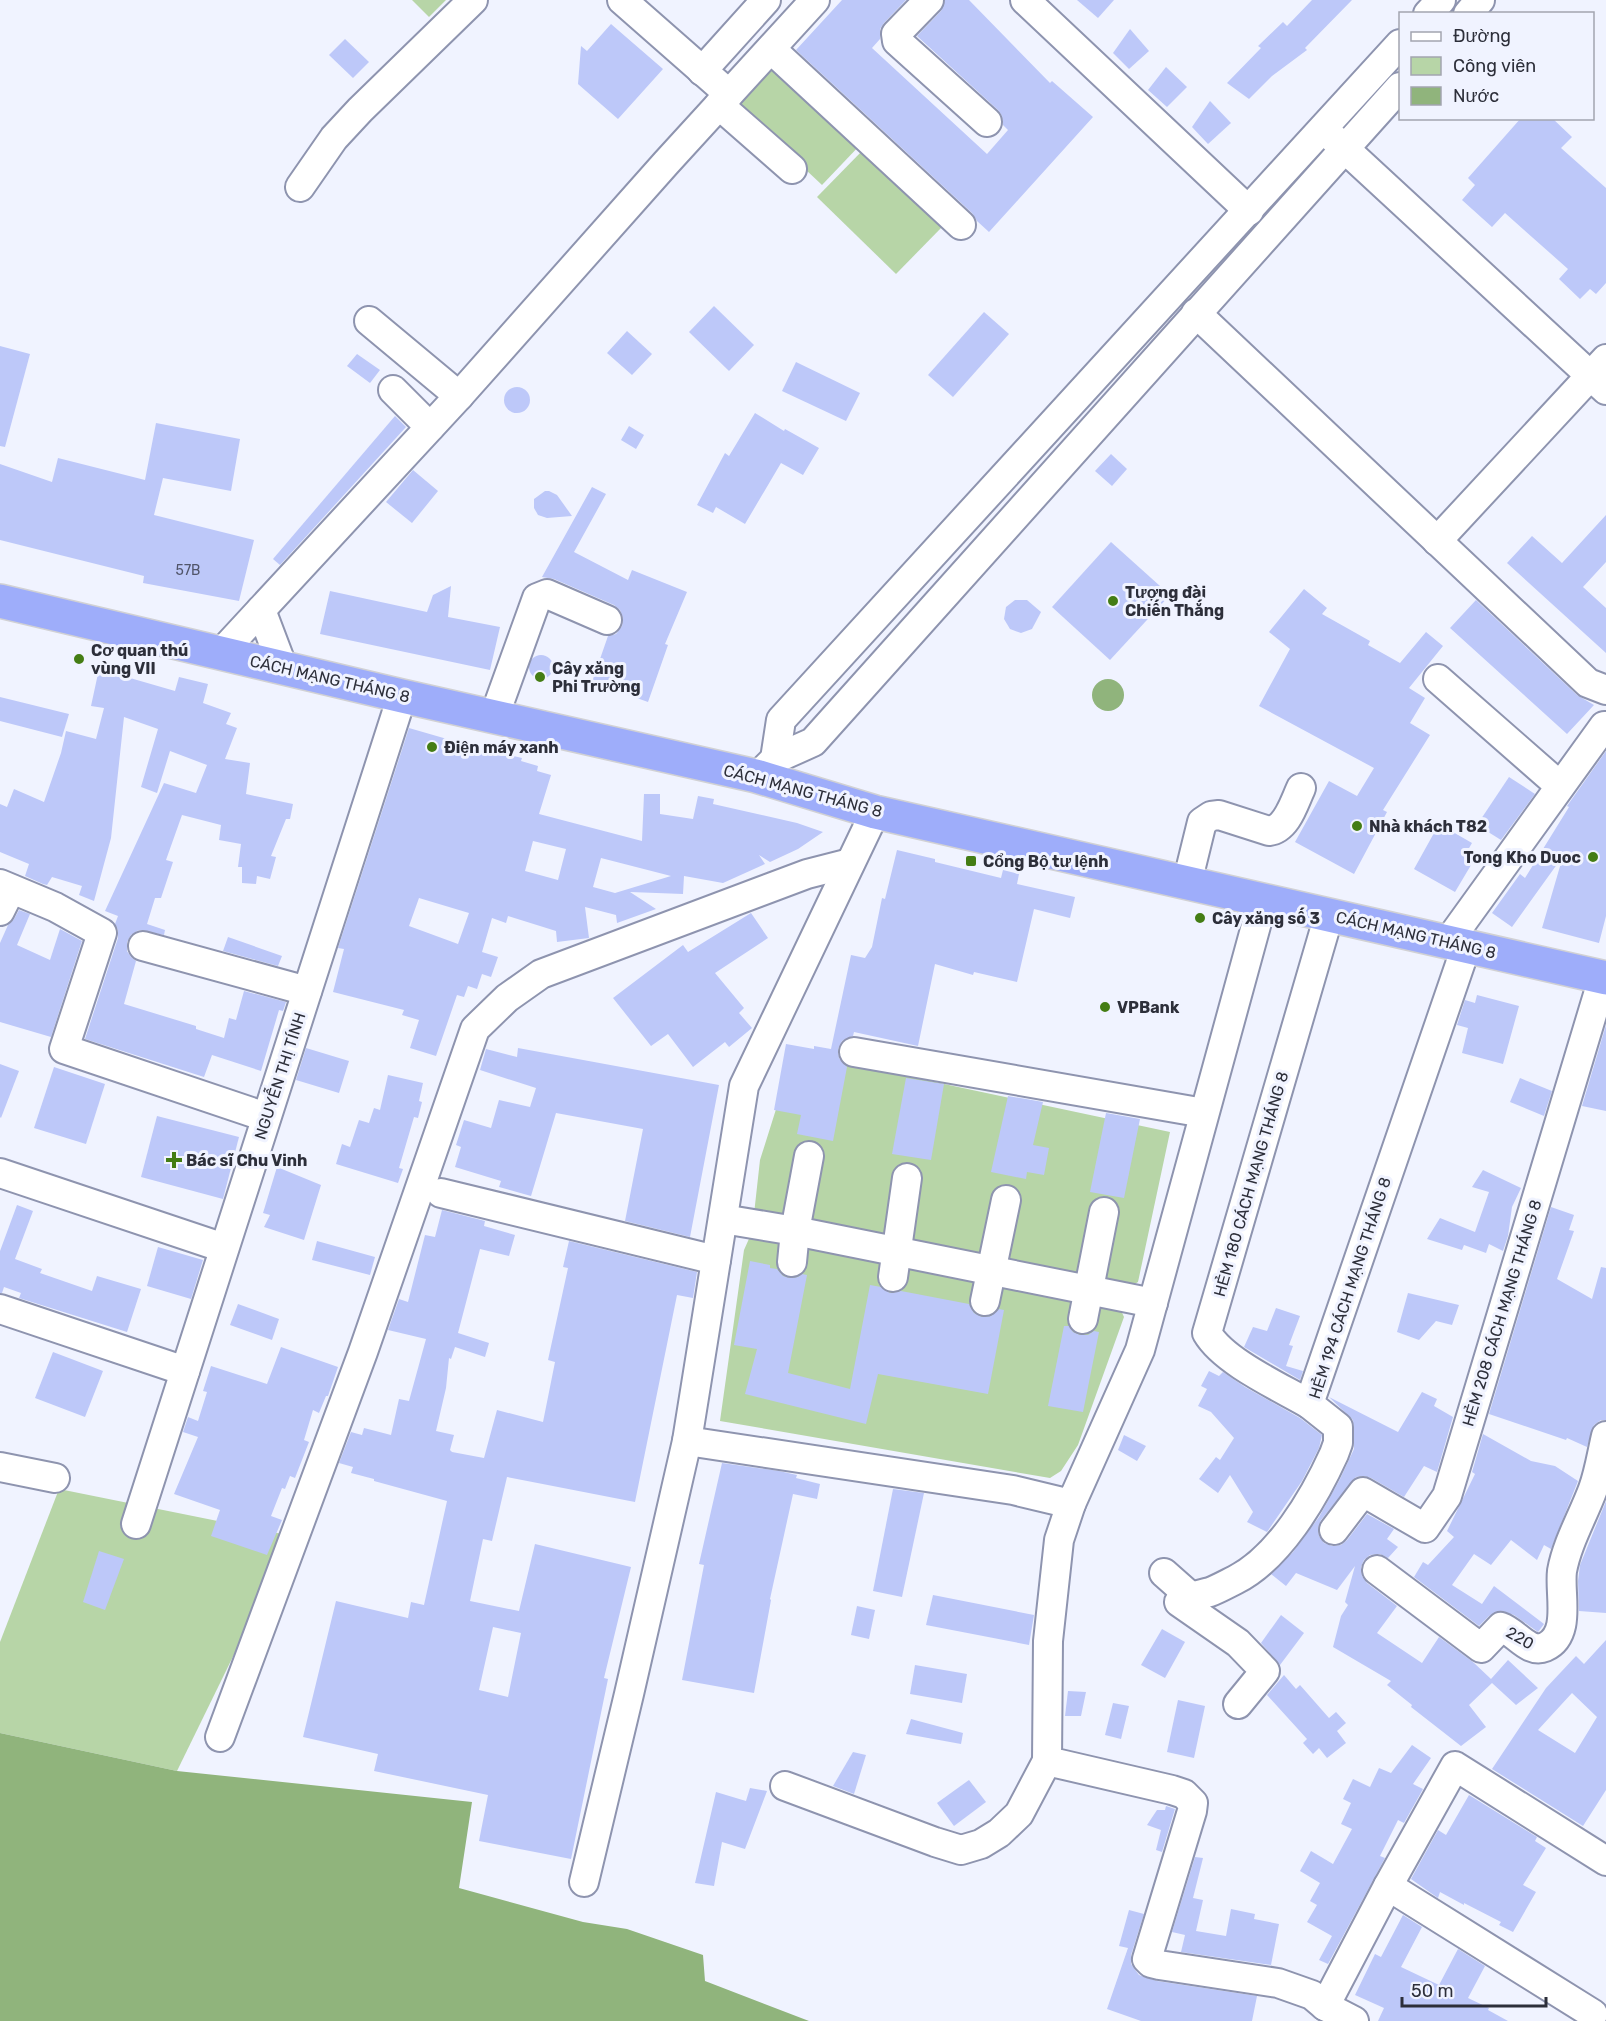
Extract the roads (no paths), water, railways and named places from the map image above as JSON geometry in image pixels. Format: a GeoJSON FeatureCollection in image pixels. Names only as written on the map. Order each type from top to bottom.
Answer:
{"type":"FeatureCollection","features":[{"type":"Feature","properties":{"kind":"highway","name":"CÁCH MẠNG THÁNG 8"},"geometry":{"type":"LineString","coordinates":[[0,601],[494,717],[766,768],[875,812],[1604,978]]}},
{"type":"Feature","properties":{"kind":"street"},"geometry":{"type":"LineString","coordinates":[[300,187],[334,138],[473,0]]}},
{"type":"Feature","properties":{"kind":"street"},"geometry":{"type":"LineString","coordinates":[[622,0],[702,71],[724,100],[792,169]]}},
{"type":"Feature","properties":{"kind":"street"},"geometry":{"type":"LineString","coordinates":[[702,71],[766,0]]}},
{"type":"Feature","properties":{"kind":"street"},"geometry":{"type":"LineString","coordinates":[[221,653],[459,396],[815,0]]}},
{"type":"Feature","properties":{"kind":"street"},"geometry":{"type":"LineString","coordinates":[[929,0],[896,34],[897,41],[987,122]]}},
{"type":"Feature","properties":{"kind":"street"},"geometry":{"type":"LineString","coordinates":[[1025,0],[1249,211]]}},
{"type":"Feature","properties":{"kind":"street"},"geometry":{"type":"LineString","coordinates":[[1430,12],[1440,0]]}},
{"type":"Feature","properties":{"kind":"street"},"geometry":{"type":"LineString","coordinates":[[1470,12],[1480,0]]}},
{"type":"Feature","properties":{"kind":"street"},"geometry":{"type":"LineString","coordinates":[[766,768],[781,720],[1399,46]]}},
{"type":"Feature","properties":{"kind":"street"},"geometry":{"type":"LineString","coordinates":[[771,49],[961,225]]}},
{"type":"Feature","properties":{"kind":"street"},"geometry":{"type":"LineString","coordinates":[[766,768],[813,742],[1399,89]]}},
{"type":"Feature","properties":{"kind":"street"},"geometry":{"type":"LineString","coordinates":[[1323,129],[1601,375],[1437,541]]}},
{"type":"Feature","properties":{"kind":"street"},"geometry":{"type":"LineString","coordinates":[[1196,314],[1588,683],[1606,690]]}},
{"type":"Feature","properties":{"kind":"street"},"geometry":{"type":"LineString","coordinates":[[369,321],[459,396]]}},
{"type":"Feature","properties":{"kind":"street"},"geometry":{"type":"LineString","coordinates":[[393,390],[430,427]]}},
{"type":"Feature","properties":{"kind":"street"},"geometry":{"type":"LineString","coordinates":[[494,717],[537,598],[547,594],[607,620]]}},
{"type":"Feature","properties":{"kind":"street"},"geometry":{"type":"LineString","coordinates":[[261,610],[283,668]]}},
{"type":"Feature","properties":{"kind":"street"},"geometry":{"type":"LineString","coordinates":[[1438,679],[1560,786]]}},
{"type":"Feature","properties":{"kind":"street","name":"NGUYỄN THỊ TÍNH"},"geometry":{"type":"LineString","coordinates":[[136,1524],[402,696]]}},
{"type":"Feature","properties":{"kind":"street","name":"HẺM 194 CÁCH MẠNG THÁNG 8"},"geometry":{"type":"LineString","coordinates":[[1190,1596],[1211,1591],[1238,1579],[1267,1558],[1303,1510],[1334,1454],[1339,1433],[1338,1427],[1309,1404],[1457,944],[1560,786],[1604,726]]}},
{"type":"Feature","properties":{"kind":"street"},"geometry":{"type":"LineString","coordinates":[[1187,883],[1202,822],[1211,816],[1219,815],[1269,831],[1275,830],[1282,826],[1301,788]]}},
{"type":"Feature","properties":{"kind":"street"},"geometry":{"type":"LineString","coordinates":[[584,1882],[630,1694],[687,1441],[744,1086],[875,812]]}},
{"type":"Feature","properties":{"kind":"street"},"geometry":{"type":"LineString","coordinates":[[220,1737],[363,1352],[475,1029],[507,998],[541,974],[807,874],[850,863]]}},
{"type":"Feature","properties":{"kind":"street"},"geometry":{"type":"LineString","coordinates":[[4,894],[55,907],[102,933],[64,1049],[266,1117]]}},
{"type":"Feature","properties":{"kind":"street"},"geometry":{"type":"LineString","coordinates":[[785,1786],[961,1850],[981,1844],[999,1833],[1019,1814],[1047,1761],[1048,1641],[1059,1540],[1071,1504],[1140,1350],[1263,900]]}},
{"type":"Feature","properties":{"kind":"street","name":"HẺM 180 CÁCH MẠNG THÁNG 8"},"geometry":{"type":"LineString","coordinates":[[1309,1404],[1235,1361],[1218,1347],[1207,1333],[1329,915]]}},
{"type":"Feature","properties":{"kind":"street"},"geometry":{"type":"LineString","coordinates":[[143,946],[307,991]]}},
{"type":"Feature","properties":{"kind":"street","name":"HẺM 208 CÁCH MẠNG THÁNG 8"},"geometry":{"type":"LineString","coordinates":[[1303,1510],[1328,1539],[1363,1492],[1425,1528],[1447,1496],[1604,978]]}},
{"type":"Feature","properties":{"kind":"street"},"geometry":{"type":"LineString","coordinates":[[854,1052],[1204,1113]]}},
{"type":"Feature","properties":{"kind":"street"},"geometry":{"type":"LineString","coordinates":[[792,1262],[795,1231],[809,1156]]}},
{"type":"Feature","properties":{"kind":"street"},"geometry":{"type":"LineString","coordinates":[[0,1173],[224,1248]]}},
{"type":"Feature","properties":{"kind":"street"},"geometry":{"type":"LineString","coordinates":[[894,1264],[907,1178]]}},
{"type":"Feature","properties":{"kind":"street"},"geometry":{"type":"LineString","coordinates":[[441,1193],[716,1260]]}},
{"type":"Feature","properties":{"kind":"street"},"geometry":{"type":"LineString","coordinates":[[985,1301],[1006,1200]]}},
{"type":"Feature","properties":{"kind":"street"},"geometry":{"type":"LineString","coordinates":[[1083,1319],[1104,1212]]}},
{"type":"Feature","properties":{"kind":"street"},"geometry":{"type":"LineString","coordinates":[[723,1219],[795,1231],[894,1264],[992,1271],[1153,1303]]}},
{"type":"Feature","properties":{"kind":"street"},"geometry":{"type":"LineString","coordinates":[[0,1309],[185,1371]]}},
{"type":"Feature","properties":{"kind":"street","name":"220"},"geometry":{"type":"LineString","coordinates":[[1377,1570],[1481,1648],[1501,1627],[1536,1649],[1546,1646],[1561,1630],[1564,1563],[1600,1488],[1606,1436]]}},
{"type":"Feature","properties":{"kind":"street"},"geometry":{"type":"LineString","coordinates":[[687,1441],[1013,1490],[1071,1504]]}},
{"type":"Feature","properties":{"kind":"street"},"geometry":{"type":"LineString","coordinates":[[0,1467],[56,1478]]}},
{"type":"Feature","properties":{"kind":"street"},"geometry":{"type":"LineString","coordinates":[[1164,1573],[1190,1596],[1179,1602],[1239,1643],[1265,1671],[1238,1704]]}},
{"type":"Feature","properties":{"kind":"street"},"geometry":{"type":"LineString","coordinates":[[1047,1761],[1172,1790],[1184,1794],[1192,1803],[1192,1811],[1146,1957],[1148,1962],[1278,1983],[1312,1995],[1325,2006],[1354,2021]]}},
{"type":"Feature","properties":{"kind":"street"},"geometry":{"type":"LineString","coordinates":[[1325,2006],[1455,1766],[1606,1861]]}},
{"type":"Feature","properties":{"kind":"street"},"geometry":{"type":"LineString","coordinates":[[1388,1886],[1596,2010]]}},
{"type":"Feature","properties":{"kind":"water"},"geometry":{"type":"Polygon","coordinates":[[[1108,679],[1119,684],[1124,695],[1119,706],[1108,711],[1097,706],[1092,695],[1097,684],[1108,679]]]}},
{"type":"Feature","properties":{"kind":"water"},"geometry":{"type":"Polygon","coordinates":[[[0,1733],[177,1771],[472,1802],[459,1888],[583,1922],[627,1929],[703,1955],[705,1981],[809,2021],[0,2021],[0,1733]]]}},
{"type":"Feature","properties":{"kind":"place","name":"Tượng đài Chiến Thắng"},"geometry":{"type":"Point","coordinates":[1113,601]}},
{"type":"Feature","properties":{"kind":"place","name":"Cơ quan thú vùng VII"},"geometry":{"type":"Point","coordinates":[79,659]}},
{"type":"Feature","properties":{"kind":"place","name":"Cây xăng Phi Trường"},"geometry":{"type":"Point","coordinates":[540,677]}},
{"type":"Feature","properties":{"kind":"place","name":"Điện máy xanh"},"geometry":{"type":"Point","coordinates":[432,747]}},
{"type":"Feature","properties":{"kind":"place","name":"Nhà khách T82"},"geometry":{"type":"Point","coordinates":[1357,826]}},
{"type":"Feature","properties":{"kind":"place","name":"Tong Kho Duoc"},"geometry":{"type":"Point","coordinates":[1593,857]}},
{"type":"Feature","properties":{"kind":"place","name":"Cổng Bộ tư lệnh"},"geometry":{"type":"Point","coordinates":[971,861]}},
{"type":"Feature","properties":{"kind":"place","name":"Cây xăng số 3"},"geometry":{"type":"Point","coordinates":[1200,918]}},
{"type":"Feature","properties":{"kind":"place","name":"VPBank"},"geometry":{"type":"Point","coordinates":[1105,1007]}},
{"type":"Feature","properties":{"kind":"place","name":"Bác sĩ Chu Vinh"},"geometry":{"type":"Point","coordinates":[174,1160]}}]}
